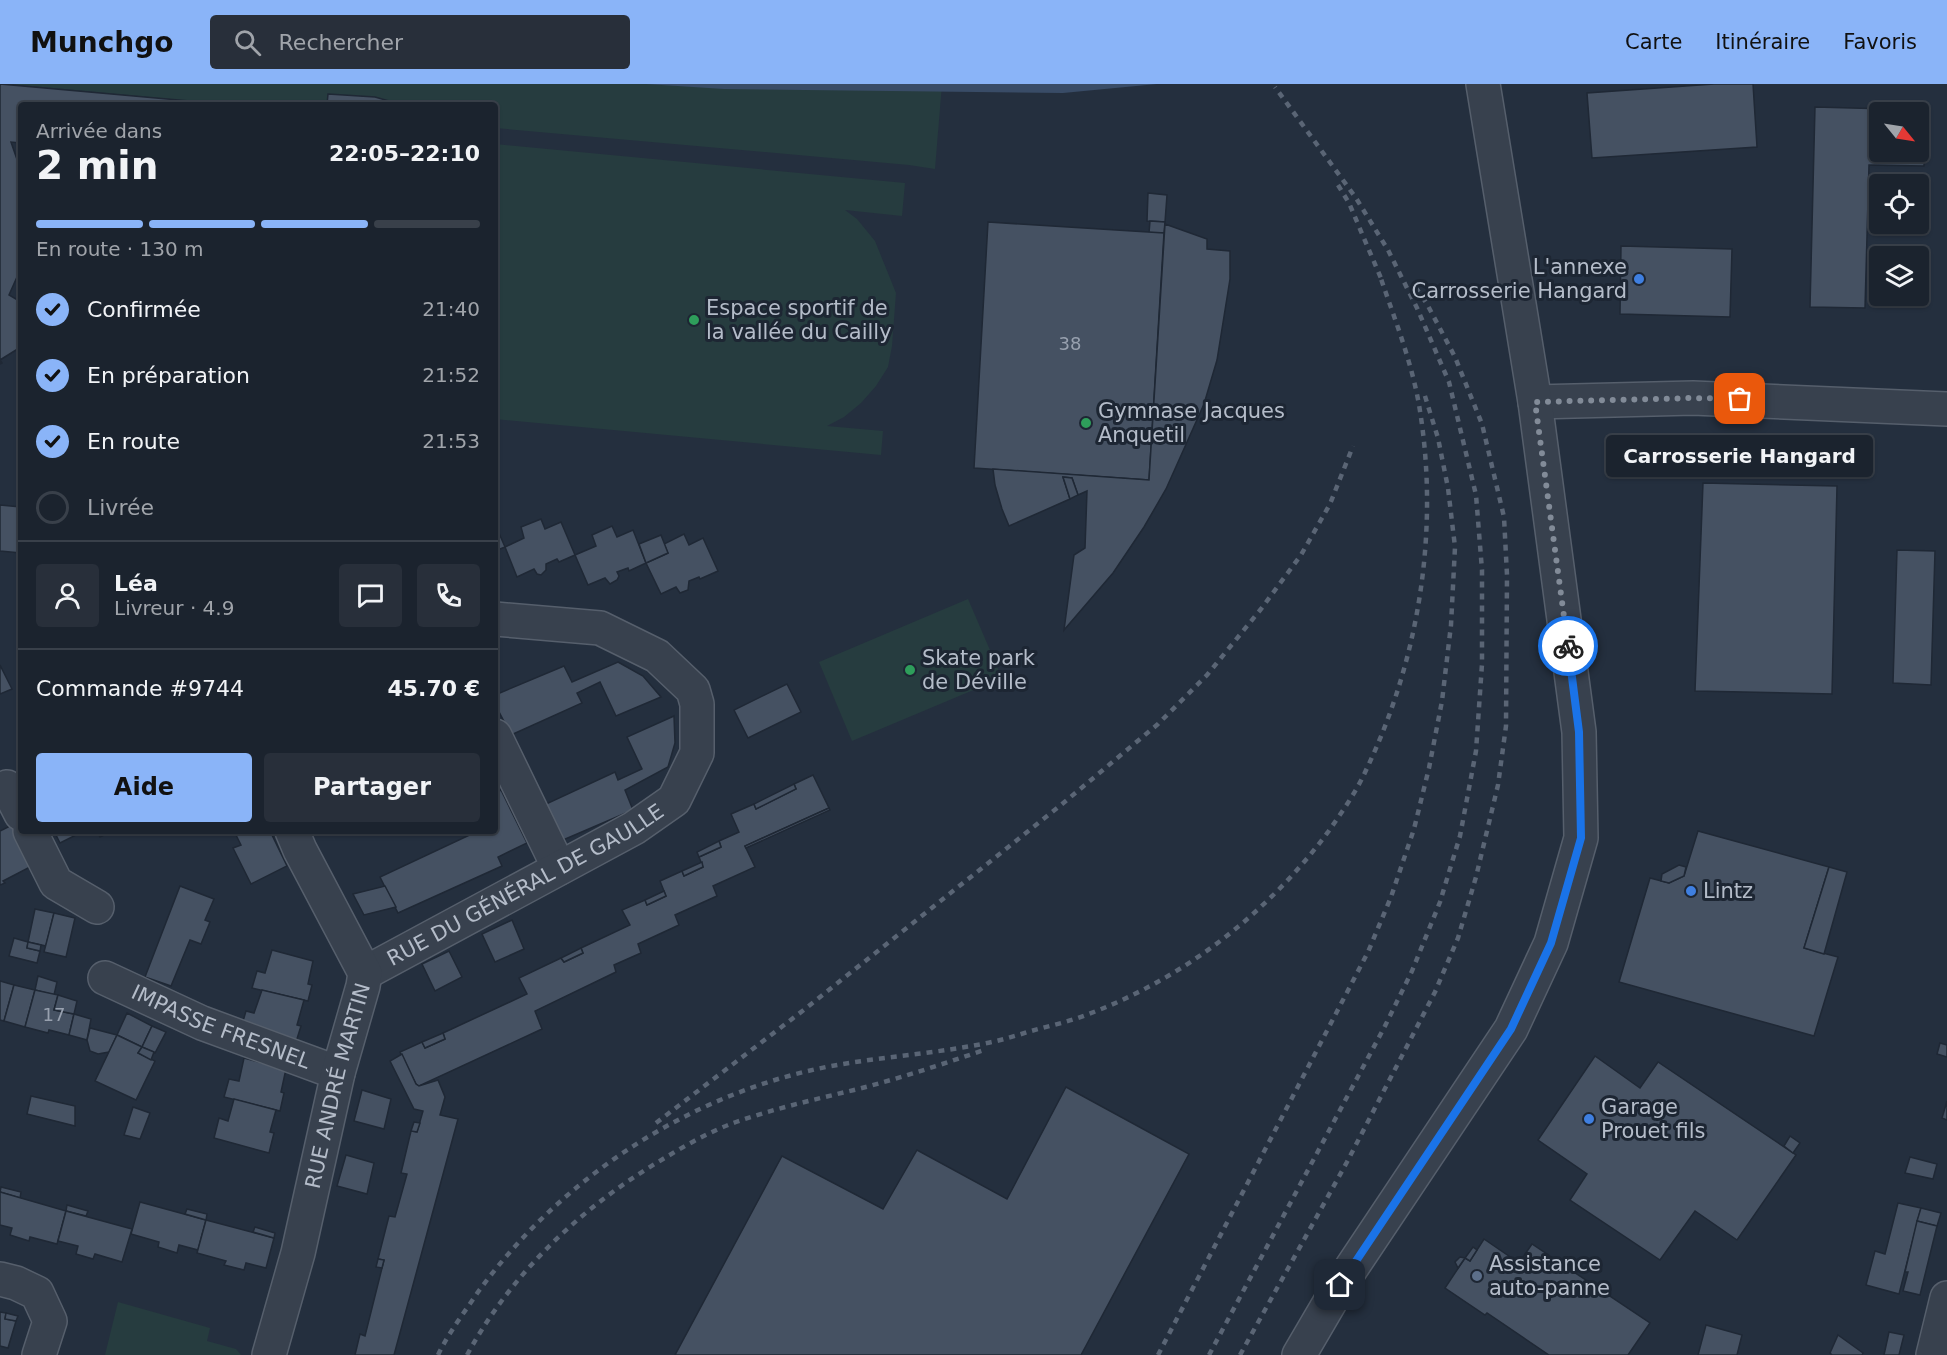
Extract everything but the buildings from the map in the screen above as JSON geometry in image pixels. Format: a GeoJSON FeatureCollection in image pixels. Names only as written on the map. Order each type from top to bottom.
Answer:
{"type":"FeatureCollection","features":[{"type":"Feature","properties":{"kind":"street"},"geometry":{"type":"LineString","coordinates":[[1299,1355],[1340,1285],[1511,1029],[1551,943],[1581,838],[1579,732],[1535,402],[1483,84]]}},
{"type":"Feature","properties":{"kind":"street"},"geometry":{"type":"LineString","coordinates":[[1535,402],[1693,398],[1947,409]]}},
{"type":"Feature","properties":{"kind":"street","name":"RUE DU GÉNÉRAL DE GAULLE"},"geometry":{"type":"LineString","coordinates":[[365,973],[634,828],[674,800],[697,753],[697,704],[693,690],[657,656],[600,628],[498,619]]}},
{"type":"Feature","properties":{"kind":"street"},"geometry":{"type":"LineString","coordinates":[[498,742],[559,868]]}},
{"type":"Feature","properties":{"kind":"street"},"geometry":{"type":"LineString","coordinates":[[32,834],[56,883],[97,907]]}},
{"type":"Feature","properties":{"kind":"street","name":"RUE ANDRÉ MARTIN"},"geometry":{"type":"LineString","coordinates":[[269,1355],[298,1253],[338,1073],[365,973],[293,834]]}},
{"type":"Feature","properties":{"kind":"street","name":"IMPASSE FRESNEL"},"geometry":{"type":"LineString","coordinates":[[105,978],[202,1023],[338,1073]]}},
{"type":"Feature","properties":{"kind":"street"},"geometry":{"type":"LineString","coordinates":[[0,1279],[16,1283],[37,1293],[50,1321],[39,1355]]}},
{"type":"Feature","properties":{"kind":"street"},"geometry":{"type":"LineString","coordinates":[[1933,1355],[1947,1298]]}},
{"type":"Feature","properties":{"kind":"green space"},"geometry":{"type":"Polygon","coordinates":[[[10,84],[942,84],[935,169],[498,128],[498,102],[392,102],[375,97],[328,94],[327,102],[202,102],[10,84]]]}},
{"type":"Feature","properties":{"kind":"green space","name":"Espace sportif de la vallée du Cailly"},"geometry":{"type":"Polygon","coordinates":[[[498,144],[905,183],[902,216],[845,210],[857,219],[875,241],[896,293],[892,346],[888,367],[876,386],[844,417],[827,426],[883,431],[881,455],[498,419],[498,144]]]}},
{"type":"Feature","properties":{"kind":"green space","name":"Skate park de Déville"},"geometry":{"type":"Polygon","coordinates":[[[968,599],[1002,678],[852,741],[819,662],[968,599]]]}},
{"type":"Feature","properties":{"kind":"green space"},"geometry":{"type":"Polygon","coordinates":[[[118,1302],[210,1328],[207,1341],[236,1349],[241,1355],[105,1355],[118,1302]]]}},
{"type":"Feature","properties":{"kind":"water"},"geometry":{"type":"Polygon","coordinates":[[[646,84],[1157,84],[1063,93],[724,89],[646,84]]]}},
{"type":"Feature","properties":{"kind":"railway"},"geometry":{"type":"LineString","coordinates":[[1209,1355],[1385,1026],[1412,971],[1440,902],[1460,836],[1476,751],[1482,664],[1482,570],[1476,495],[1449,382],[1417,308],[1388,250],[1356,198],[1275,87]]}},
{"type":"Feature","properties":{"kind":"railway"},"geometry":{"type":"LineString","coordinates":[[1338,185],[1349,203],[1383,283]]}},
{"type":"Feature","properties":{"kind":"railway"},"geometry":{"type":"LineString","coordinates":[[438,1355],[478,1292],[511,1251],[548,1213],[588,1178],[631,1147],[677,1120],[725,1098],[775,1080],[826,1067],[988,1043],[1086,1015],[1156,983],[1189,963],[1250,916],[1304,862],[1344,809],[1367,768],[1400,683],[1412,639],[1420,594],[1427,502],[1420,411],[1408,360],[1380,276]]}},
{"type":"Feature","properties":{"kind":"railway"},"geometry":{"type":"LineString","coordinates":[[1240,1355],[1347,1162],[1435,992],[1458,938],[1476,877],[1498,785],[1506,726],[1507,575],[1504,517],[1482,424],[1455,357],[1427,304],[1412,282]]}},
{"type":"Feature","properties":{"kind":"railway"},"geometry":{"type":"LineString","coordinates":[[1158,1355],[1368,952],[1391,897],[1414,829],[1442,701],[1451,625],[1455,547],[1448,488],[1438,438],[1424,393]]}},
{"type":"Feature","properties":{"kind":"railway"},"geometry":{"type":"LineString","coordinates":[[656,1123],[805,1009],[1061,805],[1158,724],[1207,675],[1261,609],[1301,555],[1330,504],[1353,446]]}},
{"type":"Feature","properties":{"kind":"railway"},"geometry":{"type":"LineString","coordinates":[[467,1355],[505,1296],[552,1244],[605,1198],[672,1154],[736,1122],[890,1080],[984,1050]]}},
{"type":"Feature","properties":{"kind":"way so far"},"geometry":{"type":"LineString","coordinates":[[1568,646],[1535,402],[1740,399]]}},
{"type":"Feature","properties":{"kind":"place","name":"L'annexe Carrosserie Hangard"},"geometry":{"type":"Point","coordinates":[1639,279]}},
{"type":"Feature","properties":{"kind":"place","name":"Espace sportif de la vallée du Cailly"},"geometry":{"type":"Point","coordinates":[694,320]}},
{"type":"Feature","properties":{"kind":"place","name":"Carrosserie Hangard"},"geometry":{"type":"Point","coordinates":[1740,399]}},
{"type":"Feature","properties":{"kind":"place","name":"Gymnase Jacques Anquetil"},"geometry":{"type":"Point","coordinates":[1086,423]}},
{"type":"Feature","properties":{"kind":"place","name":"Skate park de Déville"},"geometry":{"type":"Point","coordinates":[910,670]}},
{"type":"Feature","properties":{"kind":"place","name":"Lintz"},"geometry":{"type":"Point","coordinates":[1691,891]}},
{"type":"Feature","properties":{"kind":"place","name":"Garage Prouet fils"},"geometry":{"type":"Point","coordinates":[1589,1119]}},
{"type":"Feature","properties":{"kind":"place","name":"Assistance auto-panne"},"geometry":{"type":"Point","coordinates":[1477,1276]}},
{"type":"Feature","properties":{"kind":"route"},"geometry":{"type":"LineString","coordinates":[[1340,1285],[1511,1029],[1551,943],[1581,838],[1579,732],[1568,646]]}}]}
